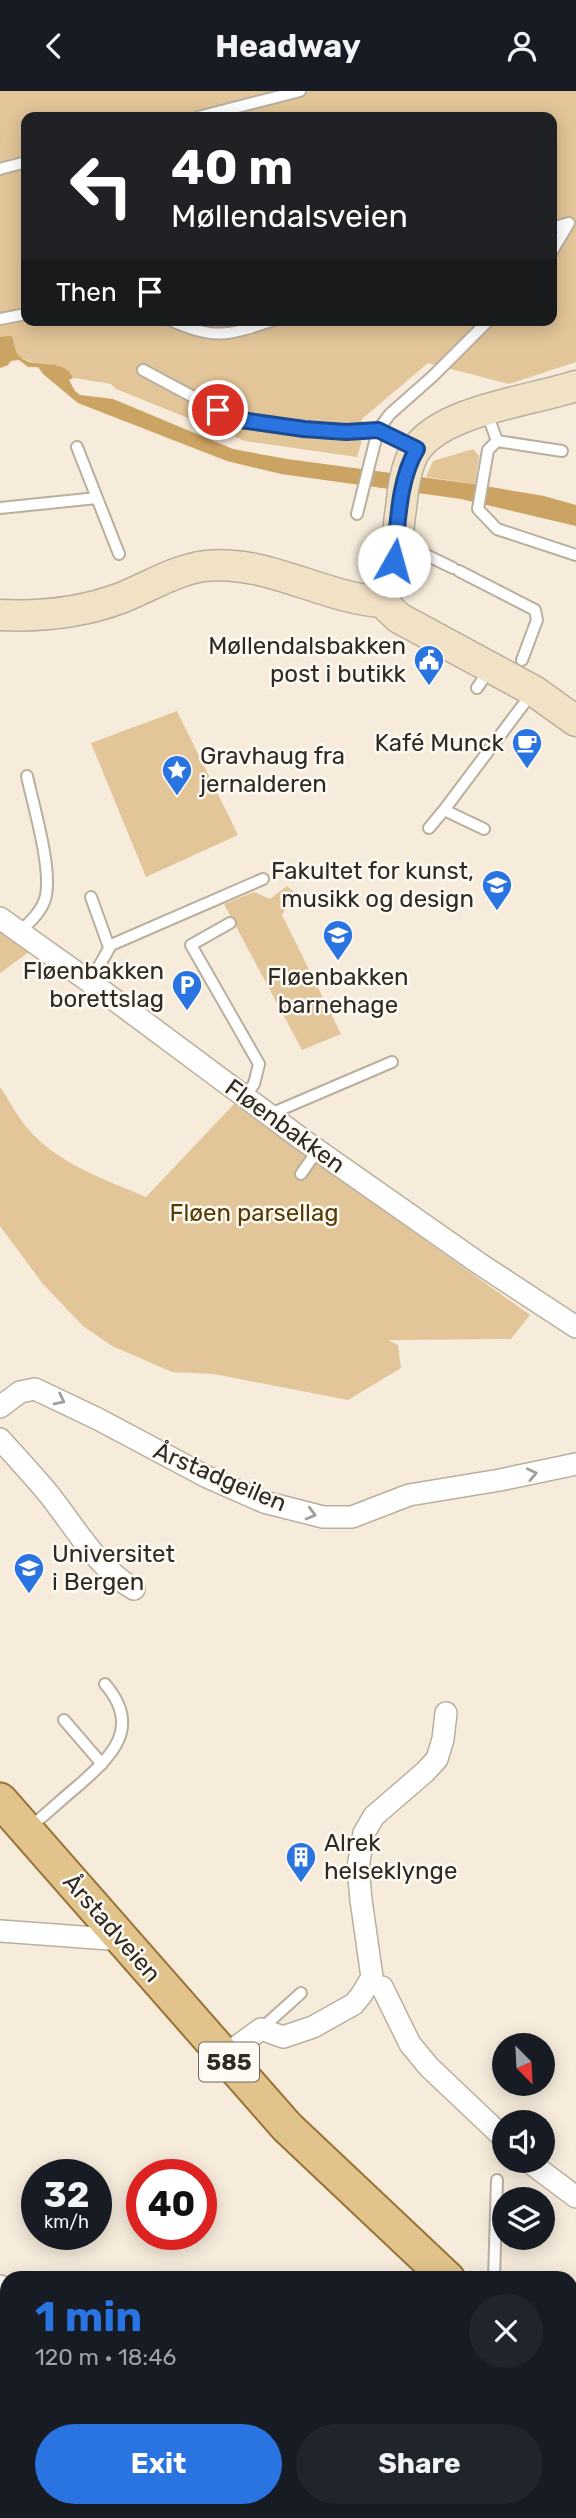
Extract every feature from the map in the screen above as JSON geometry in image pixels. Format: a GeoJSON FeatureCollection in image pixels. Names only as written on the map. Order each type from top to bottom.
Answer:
{"type":"FeatureCollection","features":[{"type":"Feature","properties":{"kind":"main road","name":"Årstadveien"},"geometry":{"type":"LineString","coordinates":[[0,1800],[308,2148],[439,2271]]}},
{"type":"Feature","properties":{"kind":"street"},"geometry":{"type":"LineString","coordinates":[[382,602],[391,585],[409,472],[444,425],[486,410],[576,386]]}},
{"type":"Feature","properties":{"kind":"street"},"geometry":{"type":"LineString","coordinates":[[0,615],[53,615],[104,604],[173,575],[205,566],[231,566],[272,574],[349,598],[382,602],[399,618],[484,678],[534,691],[576,721]]}},
{"type":"Feature","properties":{"kind":"street","name":"Fløenbakken"},"geometry":{"type":"LineString","coordinates":[[0,918],[317,1151],[576,1327]]}},
{"type":"Feature","properties":{"kind":"street","name":"Årstadgeilen"},"geometry":{"type":"LineString","coordinates":[[0,1407],[20,1392],[35,1389],[207,1477],[264,1502],[323,1517],[352,1517],[409,1495],[576,1464]]}},
{"type":"Feature","properties":{"kind":"street"},"geometry":{"type":"LineString","coordinates":[[0,1439],[49,1494],[116,1579],[134,1589]]}},
{"type":"Feature","properties":{"kind":"street"},"geometry":{"type":"LineString","coordinates":[[224,2056],[261,2029],[283,2037],[313,2027],[354,2004],[362,1994],[372,1977],[358,1867],[364,1833],[374,1816],[437,1759],[446,1713]]}},
{"type":"Feature","properties":{"kind":"street"},"geometry":{"type":"LineString","coordinates":[[0,1931],[123,1940]]}},
{"type":"Feature","properties":{"kind":"street"},"geometry":{"type":"LineString","coordinates":[[383,1987],[410,2044],[429,2067],[492,2127]]}},
{"type":"Feature","properties":{"kind":"street"},"geometry":{"type":"LineString","coordinates":[[544,2173],[576,2197]]}},
{"type":"Feature","properties":{"kind":"lane"},"geometry":{"type":"LineString","coordinates":[[218,112],[300,91]]}},
{"type":"Feature","properties":{"kind":"lane"},"geometry":{"type":"LineString","coordinates":[[0,169],[21,163]]}},
{"type":"Feature","properties":{"kind":"lane"},"geometry":{"type":"LineString","coordinates":[[557,226],[569,223],[557,243]]}},
{"type":"Feature","properties":{"kind":"lane"},"geometry":{"type":"LineString","coordinates":[[0,319],[21,315]]}},
{"type":"Feature","properties":{"kind":"lane"},"geometry":{"type":"LineString","coordinates":[[185,326],[208,335],[251,326]]}},
{"type":"Feature","properties":{"kind":"lane"},"geometry":{"type":"LineString","coordinates":[[357,514],[378,430],[390,414],[483,326]]}},
{"type":"Feature","properties":{"kind":"lane"},"geometry":{"type":"LineString","coordinates":[[143,370],[241,420],[304,429],[346,432],[378,430]]}},
{"type":"Feature","properties":{"kind":"lane"},"geometry":{"type":"LineString","coordinates":[[486,410],[497,441]]}},
{"type":"Feature","properties":{"kind":"lane"},"geometry":{"type":"LineString","coordinates":[[378,430],[409,472]]}},
{"type":"Feature","properties":{"kind":"lane"},"geometry":{"type":"LineString","coordinates":[[497,441],[562,451]]}},
{"type":"Feature","properties":{"kind":"lane"},"geometry":{"type":"LineString","coordinates":[[497,441],[488,450],[478,509],[497,529],[576,555]]}},
{"type":"Feature","properties":{"kind":"lane"},"geometry":{"type":"LineString","coordinates":[[76,447],[118,554]]}},
{"type":"Feature","properties":{"kind":"lane"},"geometry":{"type":"LineString","coordinates":[[0,508],[97,498]]}},
{"type":"Feature","properties":{"kind":"lane"},"geometry":{"type":"LineString","coordinates":[[395,550],[420,552],[535,610],[537,620],[522,660]]}},
{"type":"Feature","properties":{"kind":"lane"},"geometry":{"type":"LineString","coordinates":[[429,828],[534,691]]}},
{"type":"Feature","properties":{"kind":"lane"},"geometry":{"type":"LineString","coordinates":[[19,932],[33,919],[44,903],[48,880],[27,776]]}},
{"type":"Feature","properties":{"kind":"lane"},"geometry":{"type":"LineString","coordinates":[[444,810],[484,829]]}},
{"type":"Feature","properties":{"kind":"lane"},"geometry":{"type":"LineString","coordinates":[[90,982],[109,947],[263,879]]}},
{"type":"Feature","properties":{"kind":"lane"},"geometry":{"type":"LineString","coordinates":[[91,897],[109,947]]}},
{"type":"Feature","properties":{"kind":"lane"},"geometry":{"type":"LineString","coordinates":[[230,923],[191,944],[259,1064],[254,1084],[244,1097]]}},
{"type":"Feature","properties":{"kind":"lane"},"geometry":{"type":"LineString","coordinates":[[268,1115],[392,1062]]}},
{"type":"Feature","properties":{"kind":"lane"},"geometry":{"type":"LineString","coordinates":[[301,1174],[317,1151]]}},
{"type":"Feature","properties":{"kind":"lane"},"geometry":{"type":"LineString","coordinates":[[27,1830],[102,1764],[115,1749],[121,1733],[121,1708],[105,1684]]}},
{"type":"Feature","properties":{"kind":"lane"},"geometry":{"type":"LineString","coordinates":[[64,1720],[102,1764]]}},
{"type":"Feature","properties":{"kind":"lane"},"geometry":{"type":"LineString","coordinates":[[261,2029],[301,1993]]}},
{"type":"Feature","properties":{"kind":"lane"},"geometry":{"type":"LineString","coordinates":[[494,2271],[497,2180]]}},
{"type":"Feature","properties":{"kind":"green space"},"geometry":{"type":"Polygon","coordinates":[[[0,91],[576,91],[576,362],[509,384],[428,363],[362,419],[361,444],[357,457],[245,441],[116,389],[111,384],[56,375],[38,364],[18,357],[0,357],[0,91]]]}},
{"type":"Feature","properties":{"kind":"green space"},"geometry":{"type":"Polygon","coordinates":[[[473,449],[479,456],[475,484],[426,477],[433,461],[473,449]]]}},
{"type":"Feature","properties":{"kind":"green space"},"geometry":{"type":"Polygon","coordinates":[[[177,711],[238,835],[146,877],[91,743],[177,711]]]}},
{"type":"Feature","properties":{"kind":"green space"},"geometry":{"type":"Polygon","coordinates":[[[287,886],[295,893],[282,915],[341,1034],[302,1050],[224,904],[254,892],[270,899],[287,886]]]}},
{"type":"Feature","properties":{"kind":"green space"},"geometry":{"type":"Polygon","coordinates":[[[0,931],[29,952],[0,973],[0,931]]]}},
{"type":"Feature","properties":{"kind":"green space","name":"Fløen parsellag"},"geometry":{"type":"Polygon","coordinates":[[[0,1087],[27,1128],[39,1141],[82,1169],[146,1197],[234,1104],[530,1315],[511,1339],[388,1340],[398,1345],[401,1368],[348,1400],[214,1374],[172,1372],[112,1346],[83,1326],[43,1284],[0,1226],[0,1087]]]}},
{"type":"Feature","properties":{"kind":"shaded area"},"geometry":{"type":"Polygon","coordinates":[[[11,336],[17,354],[25,360],[56,365],[69,371],[73,378],[69,380],[80,395],[113,399],[233,449],[544,496],[576,505],[576,526],[461,499],[281,474],[227,461],[78,403],[38,367],[28,367],[19,360],[11,361],[0,368],[0,337],[11,336]]]}},
{"type":"Feature","properties":{"kind":"place","name":"Møllendalsbakken post i butikk"},"geometry":{"type":"Point","coordinates":[429,687]}},
{"type":"Feature","properties":{"kind":"place","name":"Kafé Munck"},"geometry":{"type":"Point","coordinates":[527,770]}},
{"type":"Feature","properties":{"kind":"place","name":"Gravhaug fra jernalderen"},"geometry":{"type":"Point","coordinates":[177,797]}},
{"type":"Feature","properties":{"kind":"place","name":"Fakultet for kunst, musikk og design"},"geometry":{"type":"Point","coordinates":[497,912]}},
{"type":"Feature","properties":{"kind":"place","name":"Fløenbakken barnehage"},"geometry":{"type":"Point","coordinates":[338,962]}},
{"type":"Feature","properties":{"kind":"place","name":"Fløenbakken borettslag"},"geometry":{"type":"Point","coordinates":[187,1012]}},
{"type":"Feature","properties":{"kind":"place","name":"Universitet i Bergen"},"geometry":{"type":"Point","coordinates":[29,1595]}},
{"type":"Feature","properties":{"kind":"place","name":"Alrek helseklynge"},"geometry":{"type":"Point","coordinates":[301,1884]}},
{"type":"Feature","properties":{"kind":"route"},"geometry":{"type":"LineString","coordinates":[[218,410],[241,420],[304,429],[346,432],[378,430],[417,449],[407,473],[394,561]]}}]}
